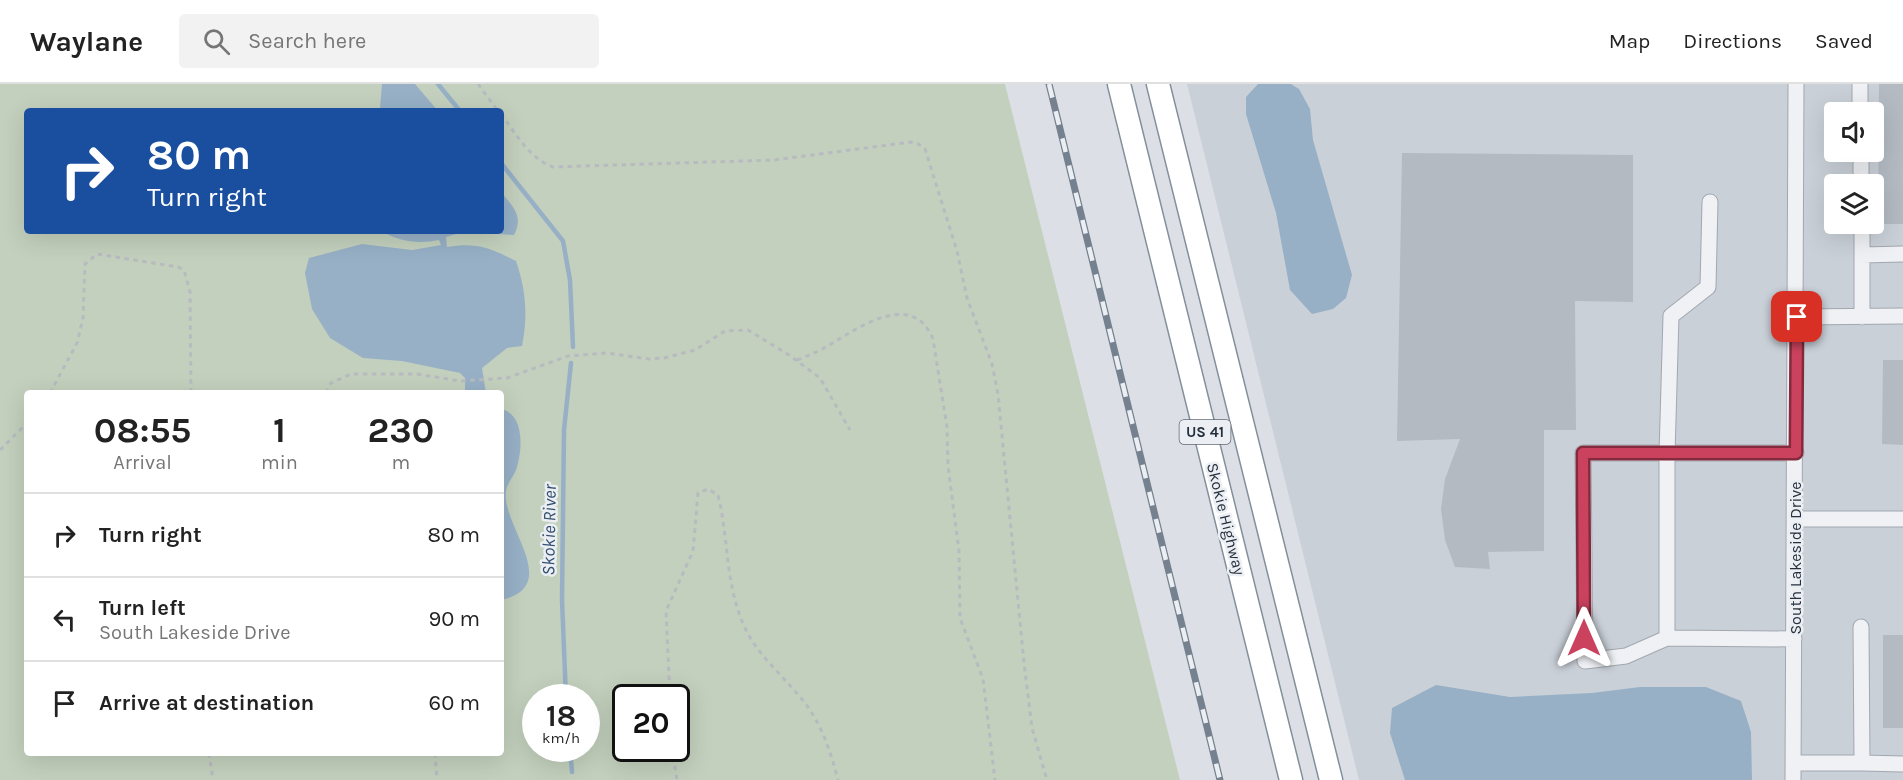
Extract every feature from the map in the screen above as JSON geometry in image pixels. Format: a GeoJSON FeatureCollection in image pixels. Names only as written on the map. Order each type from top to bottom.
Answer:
{"type":"FeatureCollection","features":[{"type":"Feature","properties":{"kind":"highway","name":"Skokie Highway"},"geometry":{"type":"LineString","coordinates":[[1119,84],[1291,780]]}},
{"type":"Feature","properties":{"kind":"highway","name":"US 41"},"geometry":{"type":"LineString","coordinates":[[1158,84],[1330,780]]}},
{"type":"Feature","properties":{"kind":"street","name":"South Lakeside Drive"},"geometry":{"type":"LineString","coordinates":[[1793,780],[1797,317],[1796,84]]}},
{"type":"Feature","properties":{"kind":"street"},"geometry":{"type":"LineString","coordinates":[[1860,84],[1860,102]]}},
{"type":"Feature","properties":{"kind":"street"},"geometry":{"type":"LineString","coordinates":[[1667,638],[1667,454],[1671,316],[1708,287],[1710,202]]}},
{"type":"Feature","properties":{"kind":"street"},"geometry":{"type":"LineString","coordinates":[[1862,234],[1862,317]]}},
{"type":"Feature","properties":{"kind":"street"},"geometry":{"type":"LineString","coordinates":[[1862,255],[1903,254]]}},
{"type":"Feature","properties":{"kind":"street"},"geometry":{"type":"LineString","coordinates":[[1797,317],[1903,316]]}},
{"type":"Feature","properties":{"kind":"street"},"geometry":{"type":"LineString","coordinates":[[1794,639],[1667,638],[1626,656],[1585,661],[1583,453],[1796,453]]}},
{"type":"Feature","properties":{"kind":"street"},"geometry":{"type":"LineString","coordinates":[[1795,519],[1903,519]]}},
{"type":"Feature","properties":{"kind":"street"},"geometry":{"type":"LineString","coordinates":[[1861,627],[1862,763]]}},
{"type":"Feature","properties":{"kind":"street"},"geometry":{"type":"LineString","coordinates":[[1793,763],[1903,764]]}},
{"type":"Feature","properties":{"kind":"path"},"geometry":{"type":"LineString","coordinates":[[478,84],[496,108]]}},
{"type":"Feature","properties":{"kind":"path"},"geometry":{"type":"LineString","coordinates":[[504,118],[528,150],[544,164],[553,167],[774,160],[910,142],[917,143],[926,149],[957,251],[967,298],[992,364],[998,394],[1032,728],[1047,780]]}},
{"type":"Feature","properties":{"kind":"path"},"geometry":{"type":"LineString","coordinates":[[52,390],[77,343],[83,318],[85,264],[97,254],[178,267],[184,270],[190,292],[190,390]]}},
{"type":"Feature","properties":{"kind":"path"},"geometry":{"type":"LineString","coordinates":[[797,360],[880,317],[915,318],[928,328],[933,339],[946,428],[948,466],[959,551],[960,618],[983,679],[995,780]]}},
{"type":"Feature","properties":{"kind":"path"},"geometry":{"type":"LineString","coordinates":[[328,390],[331,383],[351,375],[417,374],[460,381],[513,376],[568,356],[624,354],[649,359],[679,356],[695,350],[725,332],[737,329],[748,330],[797,360],[820,378],[850,430]]}},
{"type":"Feature","properties":{"kind":"path"},"geometry":{"type":"LineString","coordinates":[[0,450],[24,426]]}},
{"type":"Feature","properties":{"kind":"path"},"geometry":{"type":"LineString","coordinates":[[669,684],[666,611],[693,551],[698,494],[708,489],[718,495],[733,594],[746,631],[759,651],[802,699],[817,722],[825,738],[838,780]]}},
{"type":"Feature","properties":{"kind":"path"},"geometry":{"type":"LineString","coordinates":[[209,756],[213,780]]}},
{"type":"Feature","properties":{"kind":"path"},"geometry":{"type":"LineString","coordinates":[[435,756],[437,780]]}},
{"type":"Feature","properties":{"kind":"path"},"geometry":{"type":"LineString","coordinates":[[674,762],[677,780]]}},
{"type":"Feature","properties":{"kind":"shaded area"},"geometry":{"type":"Polygon","coordinates":[[[1187,84],[1903,84],[1903,780],[1359,780],[1187,84]]]}},
{"type":"Feature","properties":{"kind":"green space"},"geometry":{"type":"Polygon","coordinates":[[[0,84],[1005,84],[1180,780],[0,780],[0,84]]]}},
{"type":"Feature","properties":{"kind":"water"},"geometry":{"type":"Polygon","coordinates":[[[382,84],[415,84],[435,108],[380,108],[382,84]]]}},
{"type":"Feature","properties":{"kind":"water"},"geometry":{"type":"Polygon","coordinates":[[[1258,84],[1291,84],[1299,89],[1310,109],[1313,140],[1352,275],[1346,298],[1333,309],[1312,314],[1290,290],[1276,213],[1246,114],[1246,97],[1258,84]]]}},
{"type":"Feature","properties":{"kind":"water"},"geometry":{"type":"Polygon","coordinates":[[[504,196],[516,212],[518,222],[514,235],[497,234],[504,234],[504,196]]]}},
{"type":"Feature","properties":{"kind":"water"},"geometry":{"type":"Polygon","coordinates":[[[388,234],[456,234],[446,237],[447,247],[475,246],[516,261],[524,293],[525,324],[522,346],[507,348],[482,368],[486,390],[465,390],[465,378],[460,373],[402,361],[363,358],[330,338],[312,309],[305,273],[309,258],[362,244],[412,250],[441,245],[439,240],[424,242],[395,238],[388,234]]]}},
{"type":"Feature","properties":{"kind":"water"},"geometry":{"type":"Polygon","coordinates":[[[504,410],[515,418],[520,435],[518,463],[506,491],[507,505],[529,569],[528,582],[519,593],[504,599],[504,410]]]}},
{"type":"Feature","properties":{"kind":"water"},"geometry":{"type":"Polygon","coordinates":[[[1436,685],[1510,697],[1592,693],[1640,687],[1706,687],[1741,701],[1751,732],[1752,780],[1405,780],[1390,733],[1392,708],[1436,685]]]}},
{"type":"Feature","properties":{"kind":"building"},"geometry":{"type":"Polygon","coordinates":[[[1879,84],[1903,84],[1903,224],[1884,224],[1884,174],[1878,174],[1878,162],[1884,162],[1884,102],[1879,102],[1879,84]]]}},
{"type":"Feature","properties":{"kind":"building"},"geometry":{"type":"Polygon","coordinates":[[[1402,153],[1633,155],[1633,302],[1575,301],[1576,430],[1544,430],[1544,551],[1488,552],[1490,569],[1455,567],[1445,540],[1441,509],[1445,479],[1460,439],[1397,441],[1402,153]]]}},
{"type":"Feature","properties":{"kind":"building"},"geometry":{"type":"Polygon","coordinates":[[[1883,360],[1903,360],[1903,445],[1882,444],[1883,360]]]}},
{"type":"Feature","properties":{"kind":"building"},"geometry":{"type":"Polygon","coordinates":[[[1883,635],[1903,635],[1903,728],[1883,728],[1883,635]]]}},
{"type":"Feature","properties":{"kind":"waterway","name":"Skokie River"},"geometry":{"type":"LineString","coordinates":[[438,84],[458,108]]}},
{"type":"Feature","properties":{"kind":"waterway","name":"Skokie River"},"geometry":{"type":"LineString","coordinates":[[504,167],[563,241],[570,280],[573,347]]}},
{"type":"Feature","properties":{"kind":"waterway","name":"Skokie River"},"geometry":{"type":"LineString","coordinates":[[565,684],[562,600],[564,430],[571,363]]}},
{"type":"Feature","properties":{"kind":"waterway","name":"Skokie River"},"geometry":{"type":"LineString","coordinates":[[571,762],[572,772]]}},
{"type":"Feature","properties":{"kind":"railway"},"geometry":{"type":"LineString","coordinates":[[1049,84],[1220,780]]}},
{"type":"Feature","properties":{"kind":"route"},"geometry":{"type":"LineString","coordinates":[[1584,638],[1583,453],[1796,453],[1797,317]]}}]}
